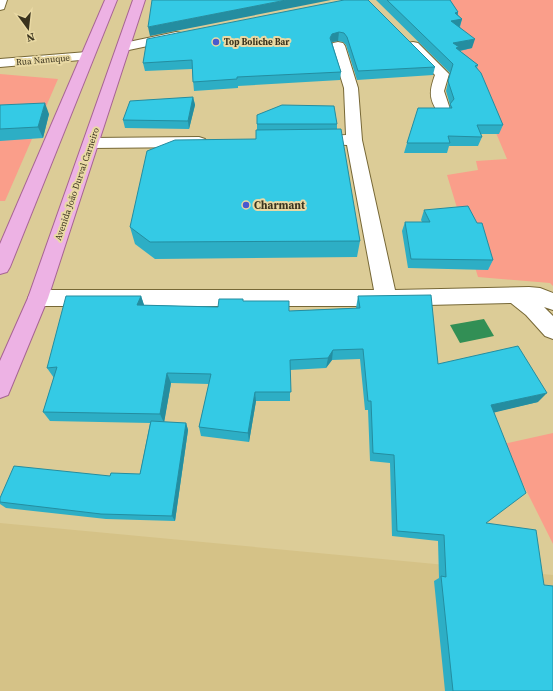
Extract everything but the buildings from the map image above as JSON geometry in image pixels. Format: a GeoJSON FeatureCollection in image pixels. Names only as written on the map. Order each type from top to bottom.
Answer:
{"type":"FeatureCollection","features":[{"type":"Feature","properties":{"kind":"main road"},"geometry":{"type":"LineString","coordinates":[[0,267],[111,0]]}},
{"type":"Feature","properties":{"kind":"main road","name":"Avenida João Durval Carneiro"},"geometry":{"type":"LineString","coordinates":[[0,388],[38,298],[139,0]]}},
{"type":"Feature","properties":{"kind":"main road","name":"Avenida João Durval Carneiro"},"geometry":{"type":"LineString","coordinates":[[0,403],[9,366]]}},
{"type":"Feature","properties":{"kind":"street"},"geometry":{"type":"LineString","coordinates":[[0,6],[1,0]]}},
{"type":"Feature","properties":{"kind":"street"},"geometry":{"type":"LineString","coordinates":[[124,47],[186,34]]}},
{"type":"Feature","properties":{"kind":"street"},"geometry":{"type":"LineString","coordinates":[[406,38],[442,74],[437,91],[443,109]]}},
{"type":"Feature","properties":{"kind":"street"},"geometry":{"type":"LineString","coordinates":[[338,46],[351,88],[354,140],[386,298]]}},
{"type":"Feature","properties":{"kind":"street","name":"Rua Nanuque"},"geometry":{"type":"LineString","coordinates":[[0,63],[87,56]]}},
{"type":"Feature","properties":{"kind":"street"},"geometry":{"type":"LineString","coordinates":[[298,140],[354,140]]}},
{"type":"Feature","properties":{"kind":"street"},"geometry":{"type":"LineString","coordinates":[[90,143],[210,141]]}},
{"type":"Feature","properties":{"kind":"street"},"geometry":{"type":"LineString","coordinates":[[515,295],[541,316],[553,330]]}},
{"type":"Feature","properties":{"kind":"street"},"geometry":{"type":"LineString","coordinates":[[38,298],[386,298],[515,295],[540,296],[553,302]]}},
{"type":"Feature","properties":{"kind":"shaded area"},"geometry":{"type":"Polygon","coordinates":[[[440,0],[553,0],[553,286],[550,283],[478,277],[447,175],[478,170],[476,161],[507,159],[440,0]]]}},
{"type":"Feature","properties":{"kind":"shaded area"},"geometry":{"type":"Polygon","coordinates":[[[0,74],[58,79],[5,201],[0,201],[0,74]]]}},
{"type":"Feature","properties":{"kind":"shaded area"},"geometry":{"type":"Polygon","coordinates":[[[484,319],[494,336],[460,343],[450,325],[484,319]]]}},
{"type":"Feature","properties":{"kind":"shaded area"},"geometry":{"type":"Polygon","coordinates":[[[553,433],[553,544],[503,444],[553,433]]]}},
{"type":"Feature","properties":{"kind":"shaded area"},"geometry":{"type":"Polygon","coordinates":[[[0,523],[553,575],[553,691],[0,691],[0,523]]]}},
{"type":"Feature","properties":{"kind":"place","name":"Top Boliche Bar"},"geometry":{"type":"Point","coordinates":[216,42]}},
{"type":"Feature","properties":{"kind":"place","name":"Charmant"},"geometry":{"type":"Point","coordinates":[246,205]}}]}
